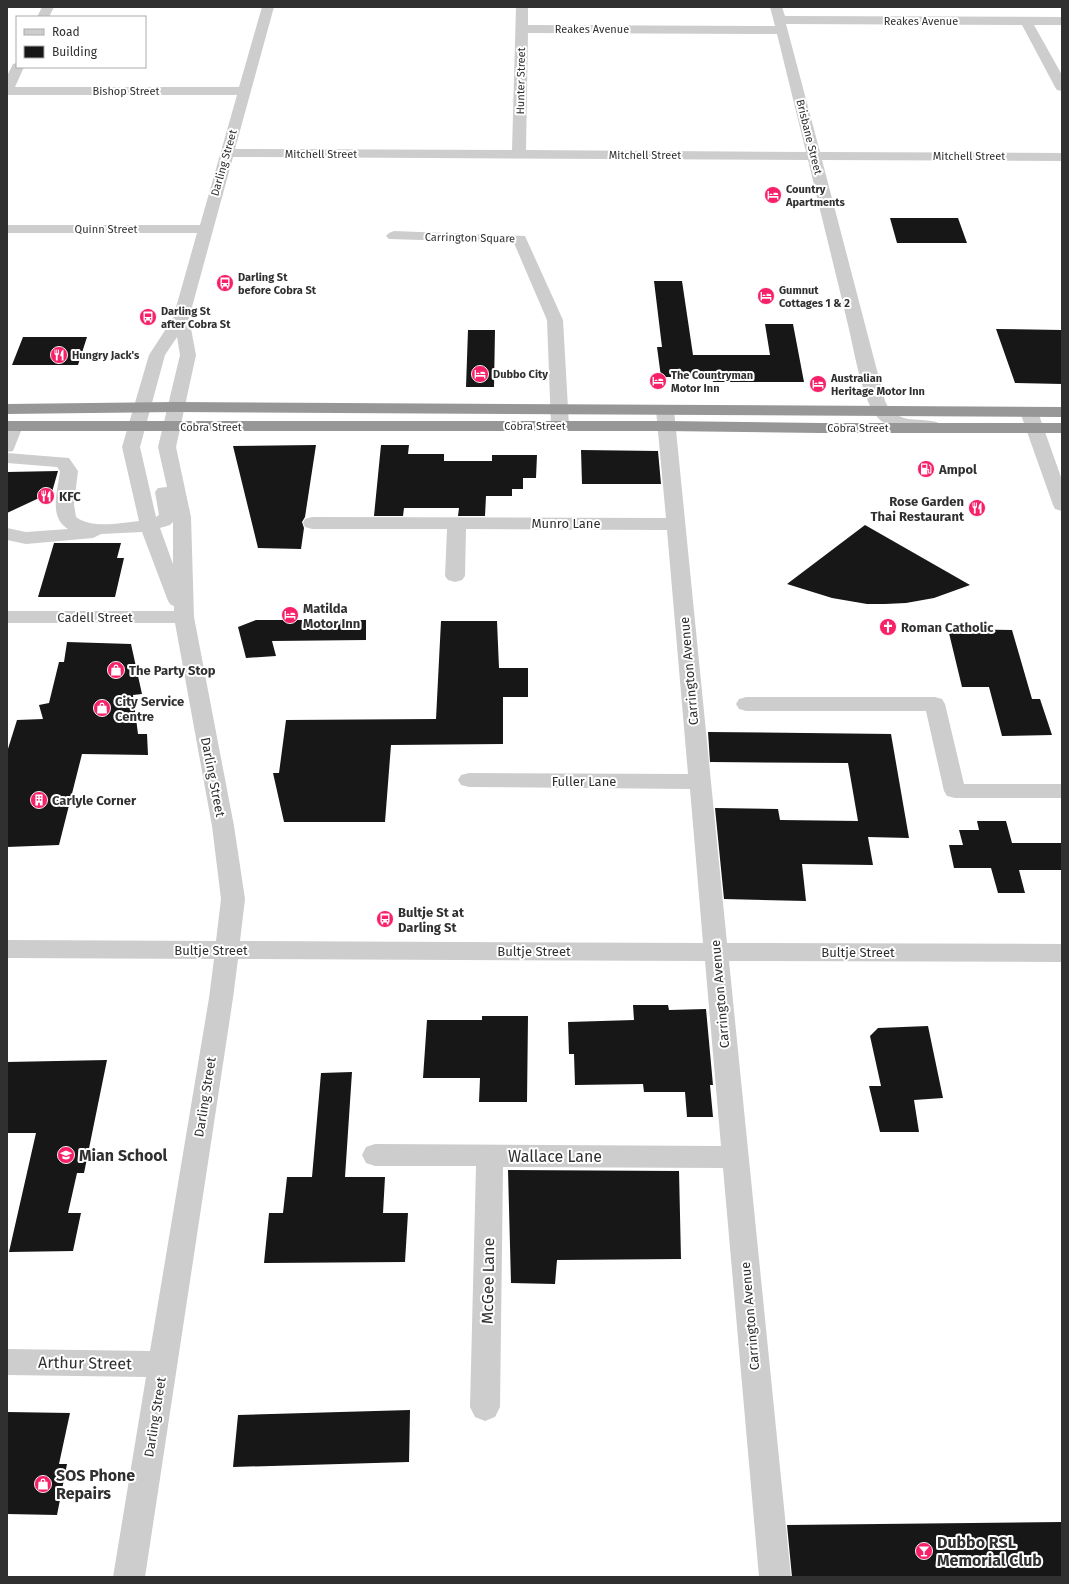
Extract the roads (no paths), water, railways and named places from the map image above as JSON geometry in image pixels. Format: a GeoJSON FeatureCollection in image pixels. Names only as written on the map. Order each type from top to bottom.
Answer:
{"type":"FeatureCollection","features":[{"type":"Feature","properties":{"kind":"highway","name":"Cobra Street"},"geometry":{"type":"LineString","coordinates":[[7,409],[175,407],[559,418]]}},
{"type":"Feature","properties":{"kind":"highway","name":"Cobra Street"},"geometry":{"type":"LineString","coordinates":[[11,426],[171,427],[559,418],[666,418],[880,412],[1032,420],[1062,428]]}},
{"type":"Feature","properties":{"kind":"highway","name":"Cobra Street"},"geometry":{"type":"LineString","coordinates":[[666,418],[966,428],[1032,420],[1062,412]]}},
{"type":"Feature","properties":{"kind":"street"},"geometry":{"type":"LineString","coordinates":[[44,16],[48,7]]}},
{"type":"Feature","properties":{"kind":"street","name":"Darling Street"},"geometry":{"type":"LineString","coordinates":[[184,618],[149,525],[131,447],[157,355],[181,318],[268,7]]}},
{"type":"Feature","properties":{"kind":"street","name":"Hunter Street"},"geometry":{"type":"LineString","coordinates":[[519,155],[522,7]]}},
{"type":"Feature","properties":{"kind":"street","name":"Reakes Avenue"},"geometry":{"type":"LineString","coordinates":[[522,29],[779,19],[1062,21]]}},
{"type":"Feature","properties":{"kind":"street","name":"Brisbane Street"},"geometry":{"type":"LineString","coordinates":[[779,19],[880,412]]}},
{"type":"Feature","properties":{"kind":"street"},"geometry":{"type":"LineString","coordinates":[[1026,21],[1062,87]]}},
{"type":"Feature","properties":{"kind":"street"},"geometry":{"type":"LineString","coordinates":[[7,90],[18,68]]}},
{"type":"Feature","properties":{"kind":"street","name":"Bishop Street"},"geometry":{"type":"LineString","coordinates":[[7,90],[244,91]]}},
{"type":"Feature","properties":{"kind":"street","name":"Mitchell Street"},"geometry":{"type":"LineString","coordinates":[[227,153],[1062,157]]}},
{"type":"Feature","properties":{"kind":"street","name":"Quinn Street"},"geometry":{"type":"LineString","coordinates":[[7,229],[206,229]]}},
{"type":"Feature","properties":{"kind":"street","name":"Carrington Square"},"geometry":{"type":"LineString","coordinates":[[394,236],[520,239],[555,320],[559,418]]}},
{"type":"Feature","properties":{"kind":"street","name":"Darling Street"},"geometry":{"type":"LineString","coordinates":[[129,1577],[164,1364],[228,950],[233,899],[222,826],[184,618],[182,517],[167,448],[175,407],[188,355],[181,318]]}},
{"type":"Feature","properties":{"kind":"street"},"geometry":{"type":"LineString","coordinates":[[880,412],[890,420],[899,423],[966,428]]}},
{"type":"Feature","properties":{"kind":"street","name":"Carrington Avenue"},"geometry":{"type":"LineString","coordinates":[[666,418],[775,1577]]}},
{"type":"Feature","properties":{"kind":"street"},"geometry":{"type":"LineString","coordinates":[[1032,420],[1062,506]]}},
{"type":"Feature","properties":{"kind":"street"},"geometry":{"type":"LineString","coordinates":[[7,447],[11,426]]}},
{"type":"Feature","properties":{"kind":"street"},"geometry":{"type":"LineString","coordinates":[[7,458],[63,462],[69,471],[65,511],[68,519],[83,528],[114,529]]}},
{"type":"Feature","properties":{"kind":"street"},"geometry":{"type":"LineString","coordinates":[[7,534],[22,538],[51,536],[149,525],[163,522],[168,516],[164,482],[170,464]]}},
{"type":"Feature","properties":{"kind":"street","name":"Munro Lane"},"geometry":{"type":"LineString","coordinates":[[312,523],[676,524]]}},
{"type":"Feature","properties":{"kind":"street"},"geometry":{"type":"LineString","coordinates":[[455,576],[457,523]]}},
{"type":"Feature","properties":{"kind":"street","name":"Cadell Street"},"geometry":{"type":"LineString","coordinates":[[7,617],[184,618]]}},
{"type":"Feature","properties":{"kind":"street"},"geometry":{"type":"LineString","coordinates":[[746,704],[935,704],[955,791],[1062,792]]}},
{"type":"Feature","properties":{"kind":"street","name":"Fuller Lane"},"geometry":{"type":"LineString","coordinates":[[469,780],[700,782]]}},
{"type":"Feature","properties":{"kind":"street","name":"Bultje Street"},"geometry":{"type":"LineString","coordinates":[[7,950],[1062,953]]}},
{"type":"Feature","properties":{"kind":"street","name":"Wallace Lane"},"geometry":{"type":"LineString","coordinates":[[374,1155],[735,1156]]}},
{"type":"Feature","properties":{"kind":"street","name":"McGee Lane"},"geometry":{"type":"LineString","coordinates":[[485,1407],[490,1156]]}},
{"type":"Feature","properties":{"kind":"street","name":"Arthur Street"},"geometry":{"type":"LineString","coordinates":[[7,1362],[164,1364]]}},
{"type":"Feature","properties":{"kind":"place","name":"Country Apartments"},"geometry":{"type":"Point","coordinates":[773,195]}},
{"type":"Feature","properties":{"kind":"place","name":"Darling St before Cobra St"},"geometry":{"type":"Point","coordinates":[225,283]}},
{"type":"Feature","properties":{"kind":"place","name":"Gumnut Cottages 1 & 2"},"geometry":{"type":"Point","coordinates":[766,296]}},
{"type":"Feature","properties":{"kind":"place","name":"Darling St after Cobra St"},"geometry":{"type":"Point","coordinates":[148,317]}},
{"type":"Feature","properties":{"kind":"place","name":"Hungry Jack's"},"geometry":{"type":"Point","coordinates":[59,355]}},
{"type":"Feature","properties":{"kind":"place","name":"Dubbo City"},"geometry":{"type":"Point","coordinates":[480,374]}},
{"type":"Feature","properties":{"kind":"place","name":"The Countryman Motor Inn"},"geometry":{"type":"Point","coordinates":[658,381]}},
{"type":"Feature","properties":{"kind":"place","name":"Australian Heritage Motor Inn"},"geometry":{"type":"Point","coordinates":[818,384]}},
{"type":"Feature","properties":{"kind":"place","name":"Ampol"},"geometry":{"type":"Point","coordinates":[926,469]}},
{"type":"Feature","properties":{"kind":"place","name":"KFC"},"geometry":{"type":"Point","coordinates":[46,496]}},
{"type":"Feature","properties":{"kind":"place","name":"Rose Garden Thai Restaurant"},"geometry":{"type":"Point","coordinates":[977,508]}},
{"type":"Feature","properties":{"kind":"place","name":"Matilda Motor Inn"},"geometry":{"type":"Point","coordinates":[290,615]}},
{"type":"Feature","properties":{"kind":"place","name":"Roman Catholic"},"geometry":{"type":"Point","coordinates":[888,627]}},
{"type":"Feature","properties":{"kind":"place","name":"The Party Stop"},"geometry":{"type":"Point","coordinates":[116,670]}},
{"type":"Feature","properties":{"kind":"place","name":"City Service Centre"},"geometry":{"type":"Point","coordinates":[102,708]}},
{"type":"Feature","properties":{"kind":"place","name":"Carlyle Corner"},"geometry":{"type":"Point","coordinates":[39,800]}},
{"type":"Feature","properties":{"kind":"place","name":"Bultje St at Darling St"},"geometry":{"type":"Point","coordinates":[385,919]}},
{"type":"Feature","properties":{"kind":"place","name":"Mian School"},"geometry":{"type":"Point","coordinates":[66,1155]}},
{"type":"Feature","properties":{"kind":"place","name":"SOS Phone Repairs"},"geometry":{"type":"Point","coordinates":[43,1484]}},
{"type":"Feature","properties":{"kind":"place","name":"Dubbo RSL Memorial Club"},"geometry":{"type":"Point","coordinates":[924,1551]}}]}
